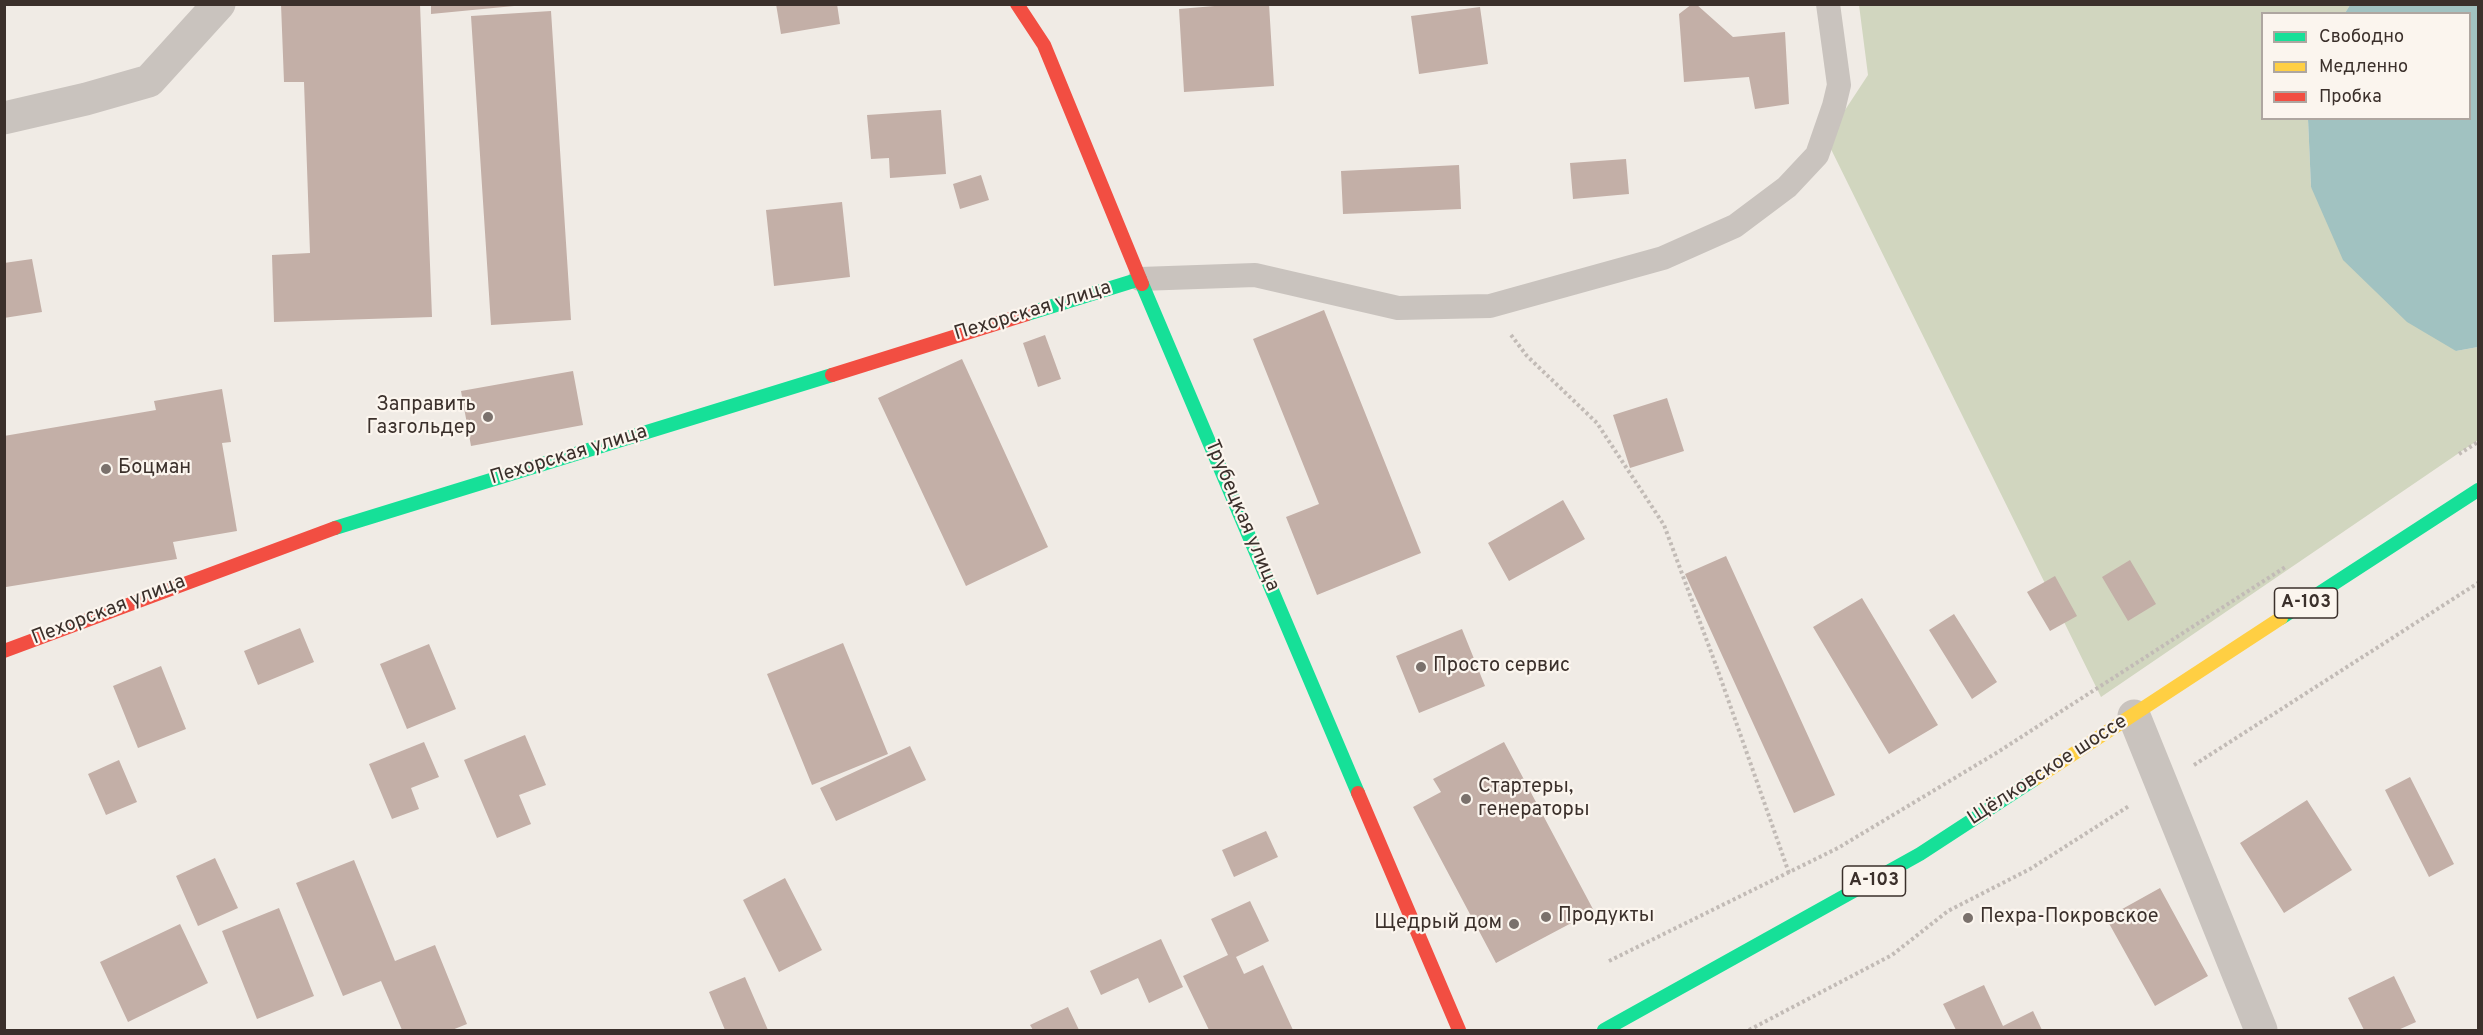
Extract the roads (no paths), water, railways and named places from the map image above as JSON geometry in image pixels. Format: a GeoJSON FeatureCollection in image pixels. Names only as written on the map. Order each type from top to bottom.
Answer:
{"type":"FeatureCollection","features":[{"type":"Feature","properties":{"kind":"main road","name":"Трубецкая улица"},"geometry":{"type":"LineString","coordinates":[[1017,4],[1044,45],[1140,279],[1459,1030]]}},
{"type":"Feature","properties":{"kind":"main road","name":"Пехорская улица"},"geometry":{"type":"LineString","coordinates":[[4,651],[307,537],[1140,279]]}},
{"type":"Feature","properties":{"kind":"main road","name":"Щёлковское шоссе"},"geometry":{"type":"LineString","coordinates":[[1604,1030],[1920,854],[2478,490]]}},
{"type":"Feature","properties":{"kind":"street"},"geometry":{"type":"LineString","coordinates":[[4,118],[86,99],[149,81],[219,4]]}},
{"type":"Feature","properties":{"kind":"street"},"geometry":{"type":"LineString","coordinates":[[2134,716],[2261,1030]]}},
{"type":"Feature","properties":{"kind":"lane"},"geometry":{"type":"LineString","coordinates":[[1140,279],[1255,276],[1398,308],[1490,306],[1663,258],[1735,226],[1787,187],[1817,155],[1839,85],[1828,4]]}},
{"type":"Feature","properties":{"kind":"water"},"geometry":{"type":"Polygon","coordinates":[[[2350,5],[2478,5],[2478,347],[2456,351],[2407,322],[2343,260],[2311,187],[2308,120],[2471,120],[2471,12],[2346,12],[2350,5]]]}},
{"type":"Feature","properties":{"kind":"place","name":"Заправить Газгольдер"},"geometry":{"type":"Point","coordinates":[488,417]}},
{"type":"Feature","properties":{"kind":"place","name":"Боцман"},"geometry":{"type":"Point","coordinates":[106,469]}},
{"type":"Feature","properties":{"kind":"place","name":"Просто сервис"},"geometry":{"type":"Point","coordinates":[1421,667]}},
{"type":"Feature","properties":{"kind":"place","name":"Стартеры, генераторы"},"geometry":{"type":"Point","coordinates":[1466,799]}},
{"type":"Feature","properties":{"kind":"place","name":"Продукты"},"geometry":{"type":"Point","coordinates":[1546,917]}},
{"type":"Feature","properties":{"kind":"place","name":"Пехра-Покровское"},"geometry":{"type":"Point","coordinates":[1968,918]}},
{"type":"Feature","properties":{"kind":"place","name":"Щедрый дом"},"geometry":{"type":"Point","coordinates":[1514,924]}}]}
